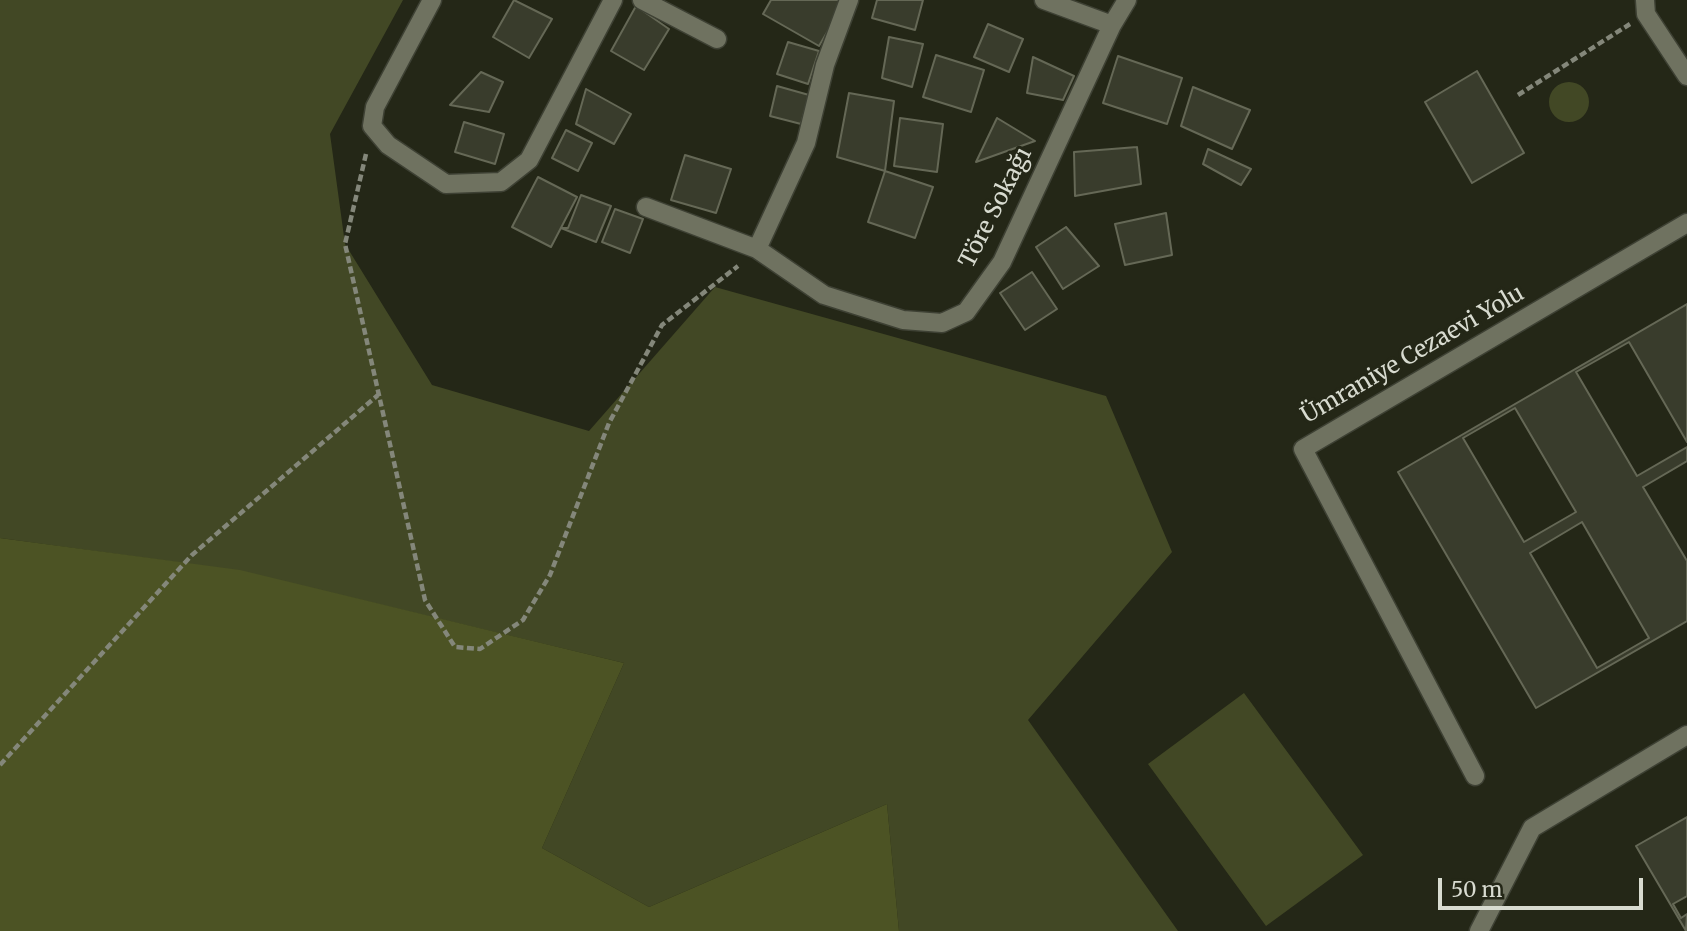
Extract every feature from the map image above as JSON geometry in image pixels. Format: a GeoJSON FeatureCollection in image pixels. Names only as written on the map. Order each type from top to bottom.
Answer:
{"type":"FeatureCollection","features":[{"type":"Feature","properties":{"kind":"street"},"geometry":{"type":"LineString","coordinates":[[432,0],[375,107],[372,126],[387,145],[446,184],[502,182],[528,160],[613,0]]}},
{"type":"Feature","properties":{"kind":"street"},"geometry":{"type":"LineString","coordinates":[[642,0],[718,39]]}},
{"type":"Feature","properties":{"kind":"street"},"geometry":{"type":"LineString","coordinates":[[757,248],[806,143],[825,65],[849,0]]}},
{"type":"Feature","properties":{"kind":"street"},"geometry":{"type":"LineString","coordinates":[[1044,0],[1111,25]]}},
{"type":"Feature","properties":{"kind":"street","name":"Töre Sokağı"},"geometry":{"type":"LineString","coordinates":[[646,206],[757,248],[824,295],[903,320],[942,323],[965,312],[1002,262],[1111,25],[1127,0]]}},
{"type":"Feature","properties":{"kind":"street"},"geometry":{"type":"LineString","coordinates":[[1645,7],[1687,76]]}},
{"type":"Feature","properties":{"kind":"street","name":"Ümraniye Cezaevi Yolu"},"geometry":{"type":"LineString","coordinates":[[1475,776],[1303,449],[1687,223]]}},
{"type":"Feature","properties":{"kind":"street"},"geometry":{"type":"LineString","coordinates":[[1479,931],[1532,828],[1687,735]]}},
{"type":"Feature","properties":{"kind":"path"},"geometry":{"type":"LineString","coordinates":[[1518,95],[1645,7]]}},
{"type":"Feature","properties":{"kind":"path"},"geometry":{"type":"LineString","coordinates":[[372,126],[345,244],[425,600],[455,647],[480,649],[523,620],[550,575],[609,424],[662,326],[708,292],[757,248]]}},
{"type":"Feature","properties":{"kind":"path"},"geometry":{"type":"LineString","coordinates":[[0,765],[192,555],[378,395]]}},
{"type":"Feature","properties":{"kind":"green space"},"geometry":{"type":"Polygon","coordinates":[[[0,0],[403,0],[330,134],[345,244],[432,385],[589,431],[715,287],[1106,396],[1172,552],[1028,720],[1178,931],[899,931],[887,804],[649,907],[542,848],[624,663],[240,571],[0,538],[0,0]]]}},
{"type":"Feature","properties":{"kind":"green space"},"geometry":{"type":"Polygon","coordinates":[[[1569,82],[1583,88],[1589,102],[1583,116],[1569,122],[1555,116],[1549,102],[1555,88],[1569,82]]]}},
{"type":"Feature","properties":{"kind":"green space"},"geometry":{"type":"Polygon","coordinates":[[[0,538],[240,570],[624,663],[542,848],[649,907],[887,804],[899,931],[0,931],[0,538]]]}},
{"type":"Feature","properties":{"kind":"green space"},"geometry":{"type":"Polygon","coordinates":[[[1244,693],[1363,855],[1266,926],[1148,764],[1244,693]]]}},
{"type":"Feature","properties":{"kind":"building"},"geometry":{"type":"Polygon","coordinates":[[[514,0],[552,19],[529,58],[493,37],[514,0]]]}},
{"type":"Feature","properties":{"kind":"building"},"geometry":{"type":"Polygon","coordinates":[[[771,0],[846,0],[819,46],[763,14],[771,0]]]}},
{"type":"Feature","properties":{"kind":"building"},"geometry":{"type":"Polygon","coordinates":[[[877,0],[923,0],[915,30],[872,18],[877,0]]]}},
{"type":"Feature","properties":{"kind":"building"},"geometry":{"type":"Polygon","coordinates":[[[636,6],[669,29],[644,70],[611,51],[636,6]]]}},
{"type":"Feature","properties":{"kind":"building"},"geometry":{"type":"Polygon","coordinates":[[[988,24],[1023,39],[1009,72],[974,57],[988,24]]]}},
{"type":"Feature","properties":{"kind":"building"},"geometry":{"type":"Polygon","coordinates":[[[889,37],[923,44],[912,87],[882,78],[889,37]]]}},
{"type":"Feature","properties":{"kind":"building"},"geometry":{"type":"Polygon","coordinates":[[[788,42],[819,51],[808,84],[777,74],[788,42]]]}},
{"type":"Feature","properties":{"kind":"building"},"geometry":{"type":"Polygon","coordinates":[[[936,55],[984,70],[971,112],[923,97],[936,55]]]}},
{"type":"Feature","properties":{"kind":"building"},"geometry":{"type":"Polygon","coordinates":[[[1118,56],[1182,78],[1167,124],[1103,103],[1118,56]]]}},
{"type":"Feature","properties":{"kind":"building"},"geometry":{"type":"Polygon","coordinates":[[[1033,57],[1074,76],[1063,100],[1027,93],[1033,57]]]}},
{"type":"Feature","properties":{"kind":"building"},"geometry":{"type":"Polygon","coordinates":[[[1477,71],[1524,153],[1472,183],[1425,102],[1477,71]]]}},
{"type":"Feature","properties":{"kind":"building"},"geometry":{"type":"Polygon","coordinates":[[[481,72],[503,82],[489,112],[450,105],[481,72]]]}},
{"type":"Feature","properties":{"kind":"building"},"geometry":{"type":"Polygon","coordinates":[[[777,86],[809,95],[801,124],[770,116],[777,86]]]}},
{"type":"Feature","properties":{"kind":"building"},"geometry":{"type":"Polygon","coordinates":[[[1193,87],[1250,110],[1232,149],[1181,126],[1193,87]]]}},
{"type":"Feature","properties":{"kind":"building"},"geometry":{"type":"Polygon","coordinates":[[[586,89],[631,114],[614,144],[576,124],[586,89]]]}},
{"type":"Feature","properties":{"kind":"building"},"geometry":{"type":"Polygon","coordinates":[[[849,93],[894,101],[885,171],[837,157],[849,93]]]}},
{"type":"Feature","properties":{"kind":"building"},"geometry":{"type":"Polygon","coordinates":[[[900,118],[943,124],[937,172],[894,166],[900,118]]]}},
{"type":"Feature","properties":{"kind":"building"},"geometry":{"type":"Polygon","coordinates":[[[997,118],[1035,141],[976,162],[997,118]]]}},
{"type":"Feature","properties":{"kind":"building"},"geometry":{"type":"Polygon","coordinates":[[[464,122],[504,134],[495,164],[455,152],[464,122]]]}},
{"type":"Feature","properties":{"kind":"building"},"geometry":{"type":"Polygon","coordinates":[[[566,130],[592,143],[578,171],[552,158],[566,130]]]}},
{"type":"Feature","properties":{"kind":"building"},"geometry":{"type":"Polygon","coordinates":[[[1137,147],[1141,184],[1075,196],[1074,152],[1137,147]]]}},
{"type":"Feature","properties":{"kind":"building"},"geometry":{"type":"Polygon","coordinates":[[[1208,149],[1251,169],[1241,185],[1203,164],[1208,149]]]}},
{"type":"Feature","properties":{"kind":"building"},"geometry":{"type":"Polygon","coordinates":[[[685,155],[731,169],[716,213],[671,200],[685,155]]]}},
{"type":"Feature","properties":{"kind":"building"},"geometry":{"type":"Polygon","coordinates":[[[885,171],[933,187],[915,238],[868,222],[885,171]]]}},
{"type":"Feature","properties":{"kind":"building"},"geometry":{"type":"Polygon","coordinates":[[[538,177],[577,197],[551,247],[512,227],[538,177]]]}},
{"type":"Feature","properties":{"kind":"building"},"geometry":{"type":"Polygon","coordinates":[[[581,195],[611,206],[596,242],[561,228],[568,228],[581,195]]]}},
{"type":"Feature","properties":{"kind":"building"},"geometry":{"type":"Polygon","coordinates":[[[615,209],[643,219],[630,253],[602,242],[615,209]]]}},
{"type":"Feature","properties":{"kind":"building"},"geometry":{"type":"Polygon","coordinates":[[[1166,213],[1172,255],[1125,265],[1115,224],[1166,213]]]}},
{"type":"Feature","properties":{"kind":"building"},"geometry":{"type":"Polygon","coordinates":[[[1066,227],[1099,266],[1063,289],[1036,247],[1066,227]]]}},
{"type":"Feature","properties":{"kind":"building"},"geometry":{"type":"Polygon","coordinates":[[[1032,272],[1057,309],[1025,330],[1000,293],[1032,272]]]}},
{"type":"Feature","properties":{"kind":"building"},"geometry":{"type":"Polygon","coordinates":[[[1687,304],[1687,442],[1629,342],[1576,372],[1637,476],[1687,447],[1687,461],[1643,487],[1687,561],[1687,621],[1536,708],[1398,472],[1687,304]],[[1515,408],[1463,438],[1524,542],[1576,512],[1515,408]],[[1582,522],[1530,553],[1597,668],[1649,638],[1582,522]]]}},
{"type":"Feature","properties":{"kind":"building"},"geometry":{"type":"Polygon","coordinates":[[[1687,817],[1687,896],[1673,904],[1681,918],[1687,914],[1686,931],[1636,846],[1687,817]]]}}]}
